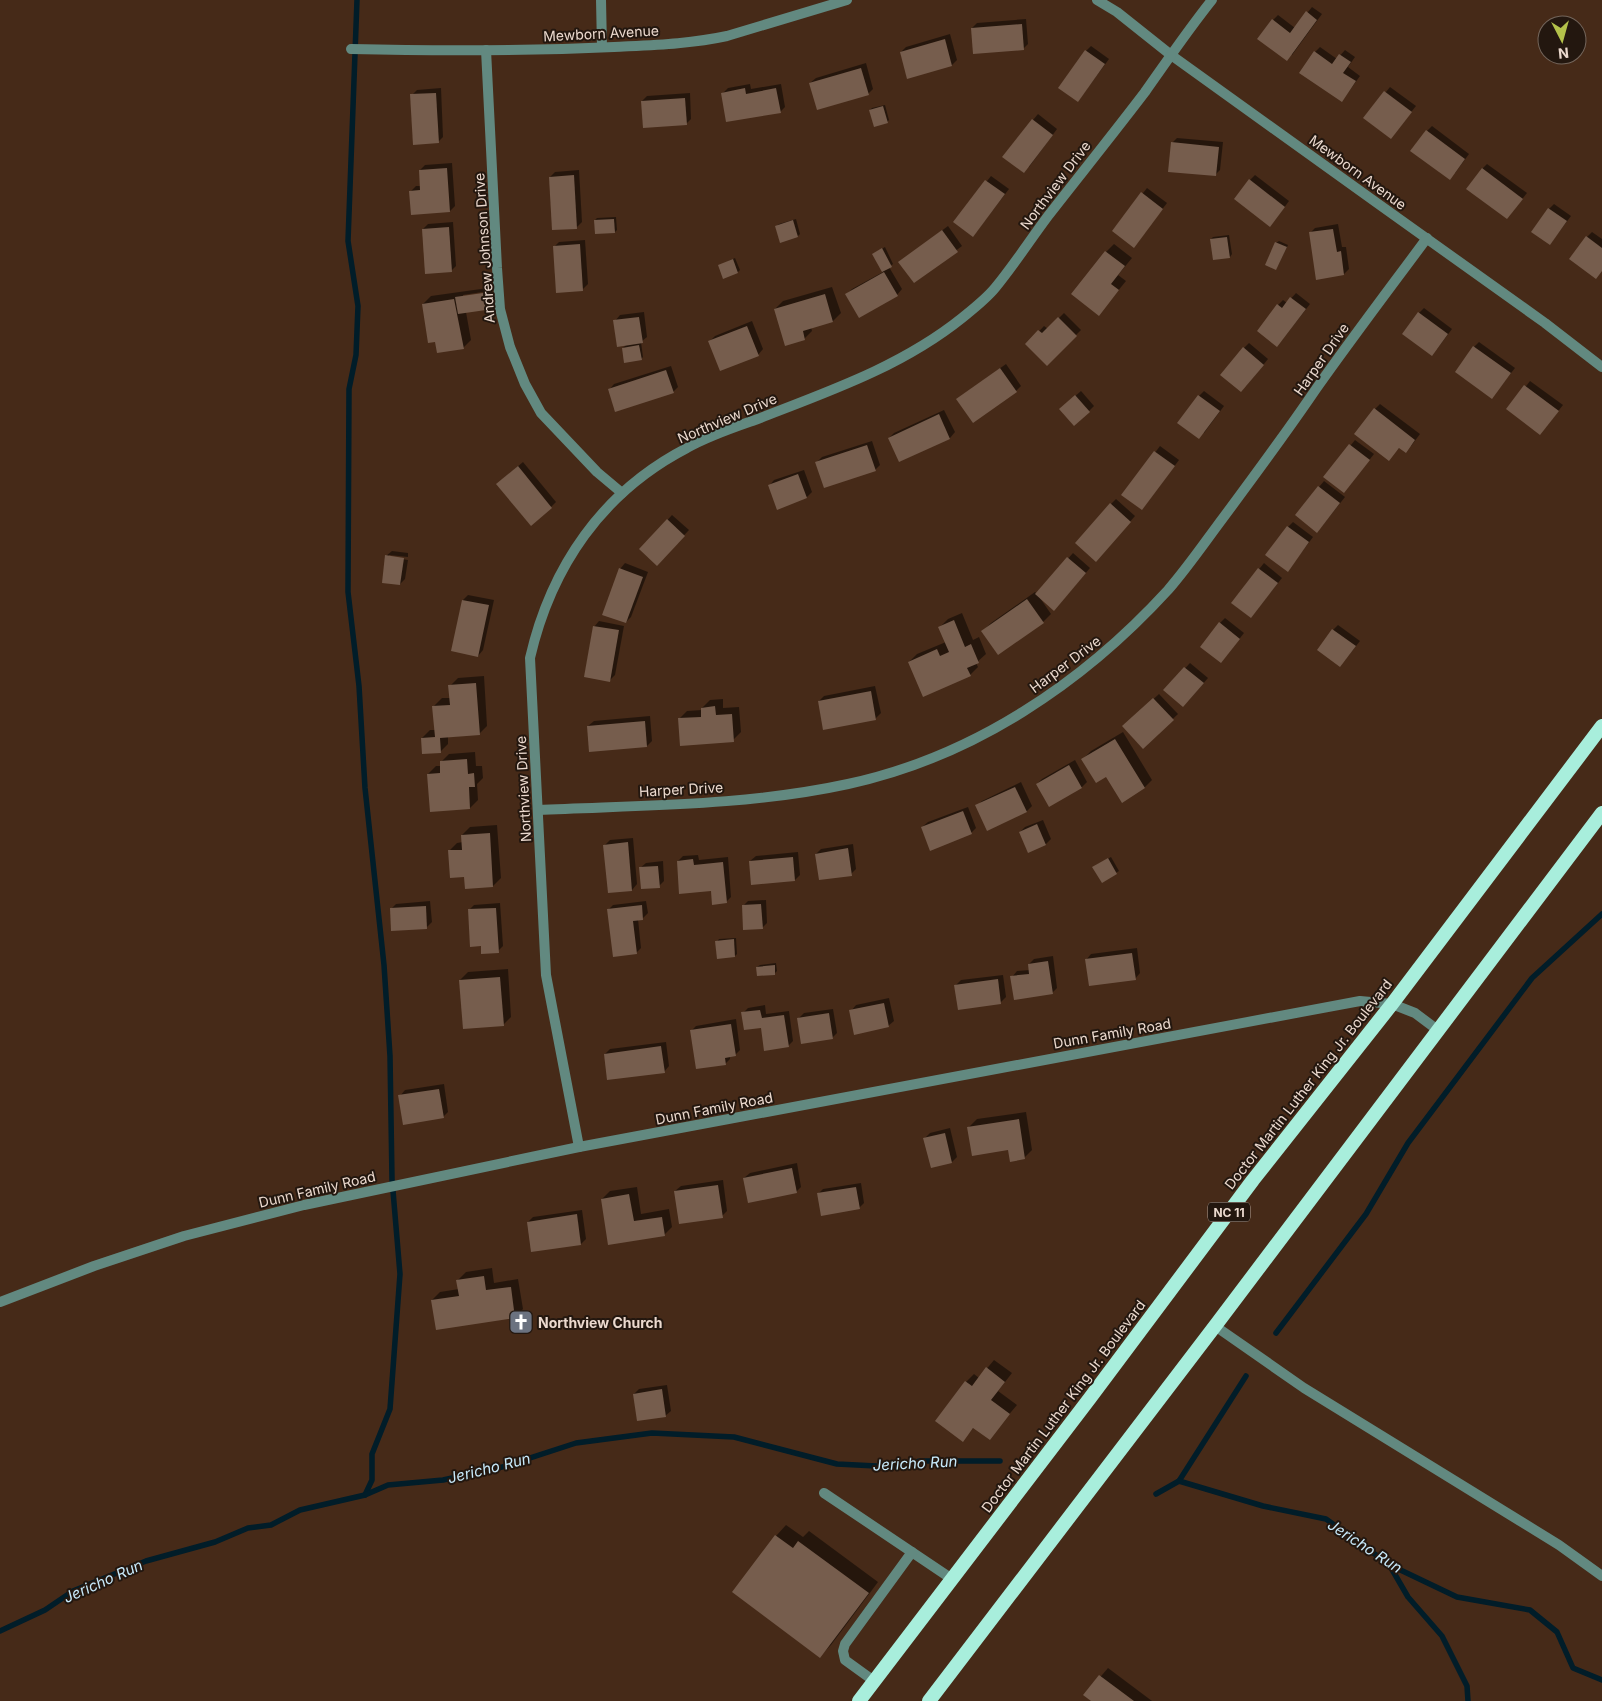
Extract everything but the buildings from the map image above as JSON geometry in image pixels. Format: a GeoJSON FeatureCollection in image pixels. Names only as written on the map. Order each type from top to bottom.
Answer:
{"type":"FeatureCollection","features":[{"type":"Feature","properties":{"kind":"highway","name":"Doctor Martin Luther King Jr. Boulevard"},"geometry":{"type":"LineString","coordinates":[[859,1701],[1090,1398],[1252,1180],[1392,1004],[1602,726]]}},
{"type":"Feature","properties":{"kind":"highway"},"geometry":{"type":"LineString","coordinates":[[929,1701],[1439,1031],[1602,813]]}},
{"type":"Feature","properties":{"kind":"street"},"geometry":{"type":"LineString","coordinates":[[601,0],[602,47]]}},
{"type":"Feature","properties":{"kind":"street","name":"Mewborn Avenue"},"geometry":{"type":"LineString","coordinates":[[351,49],[545,50],[712,40],[847,0]]}},
{"type":"Feature","properties":{"kind":"street","name":"Mewborn Avenue"},"geometry":{"type":"LineString","coordinates":[[1097,0],[1117,12],[1171,55],[1545,323],[1602,367]]}},
{"type":"Feature","properties":{"kind":"street","name":"Northview Drive"},"geometry":{"type":"LineString","coordinates":[[579,1147],[546,975],[530,658],[549,597],[563,567],[591,526],[622,493],[644,474],[687,448],[710,437],[850,383],[889,365],[926,344],[961,318],[993,290],[1212,0]]}},
{"type":"Feature","properties":{"kind":"street","name":"Andrew Johnson Drive"},"geometry":{"type":"LineString","coordinates":[[486,50],[500,309],[510,347],[525,384],[541,413],[597,472],[622,493]]}},
{"type":"Feature","properties":{"kind":"street","name":"Harper Drive"},"geometry":{"type":"LineString","coordinates":[[538,810],[722,801],[782,796],[848,784],[879,776],[934,757],[1013,718],[1062,687],[1129,630],[1170,588],[1265,462],[1350,340],[1427,238]]}},
{"type":"Feature","properties":{"kind":"street","name":"Dunn Family Road"},"geometry":{"type":"LineString","coordinates":[[0,1302],[94,1266],[194,1234],[304,1205],[579,1147],[1360,1001],[1392,1004],[1415,1013],[1439,1031]]}},
{"type":"Feature","properties":{"kind":"street"},"geometry":{"type":"LineString","coordinates":[[1215,1326],[1304,1388],[1558,1545],[1602,1576]]}},
{"type":"Feature","properties":{"kind":"street"},"geometry":{"type":"LineString","coordinates":[[824,1493],[952,1579]]}},
{"type":"Feature","properties":{"kind":"street"},"geometry":{"type":"LineString","coordinates":[[874,1681],[845,1660],[843,1651],[845,1644],[912,1552]]}},
{"type":"Feature","properties":{"kind":"waterway"},"geometry":{"type":"LineString","coordinates":[[357,0],[348,241],[358,306],[356,355],[349,389],[348,592],[359,686],[365,788],[384,965],[390,1056],[392,1179],[400,1274],[390,1409],[372,1454],[372,1480],[365,1495]]}},
{"type":"Feature","properties":{"kind":"waterway"},"geometry":{"type":"LineString","coordinates":[[1276,1333],[1366,1214],[1408,1143],[1532,978],[1602,914]]}},
{"type":"Feature","properties":{"kind":"waterway"},"geometry":{"type":"LineString","coordinates":[[1179,1481],[1246,1376]]}},
{"type":"Feature","properties":{"kind":"waterway","name":"Jericho Run"},"geometry":{"type":"LineString","coordinates":[[0,1631],[45,1610],[73,1591],[146,1561],[215,1542],[248,1528],[271,1525],[300,1510],[365,1495],[388,1485],[443,1480],[499,1468],[576,1443],[652,1433],[734,1437],[837,1464],[896,1467],[920,1461],[1000,1461]]}},
{"type":"Feature","properties":{"kind":"waterway","name":"Jericho Run"},"geometry":{"type":"LineString","coordinates":[[1156,1494],[1179,1481],[1263,1506],[1326,1519],[1390,1565],[1457,1597],[1530,1610],[1557,1632],[1573,1668],[1602,1680]]}},
{"type":"Feature","properties":{"kind":"waterway"},"geometry":{"type":"LineString","coordinates":[[1390,1566],[1408,1597],[1442,1636],[1467,1686],[1468,1701]]}},
{"type":"Feature","properties":{"kind":"place","name":"Northview Church"},"geometry":{"type":"Point","coordinates":[521,1322]}}]}
